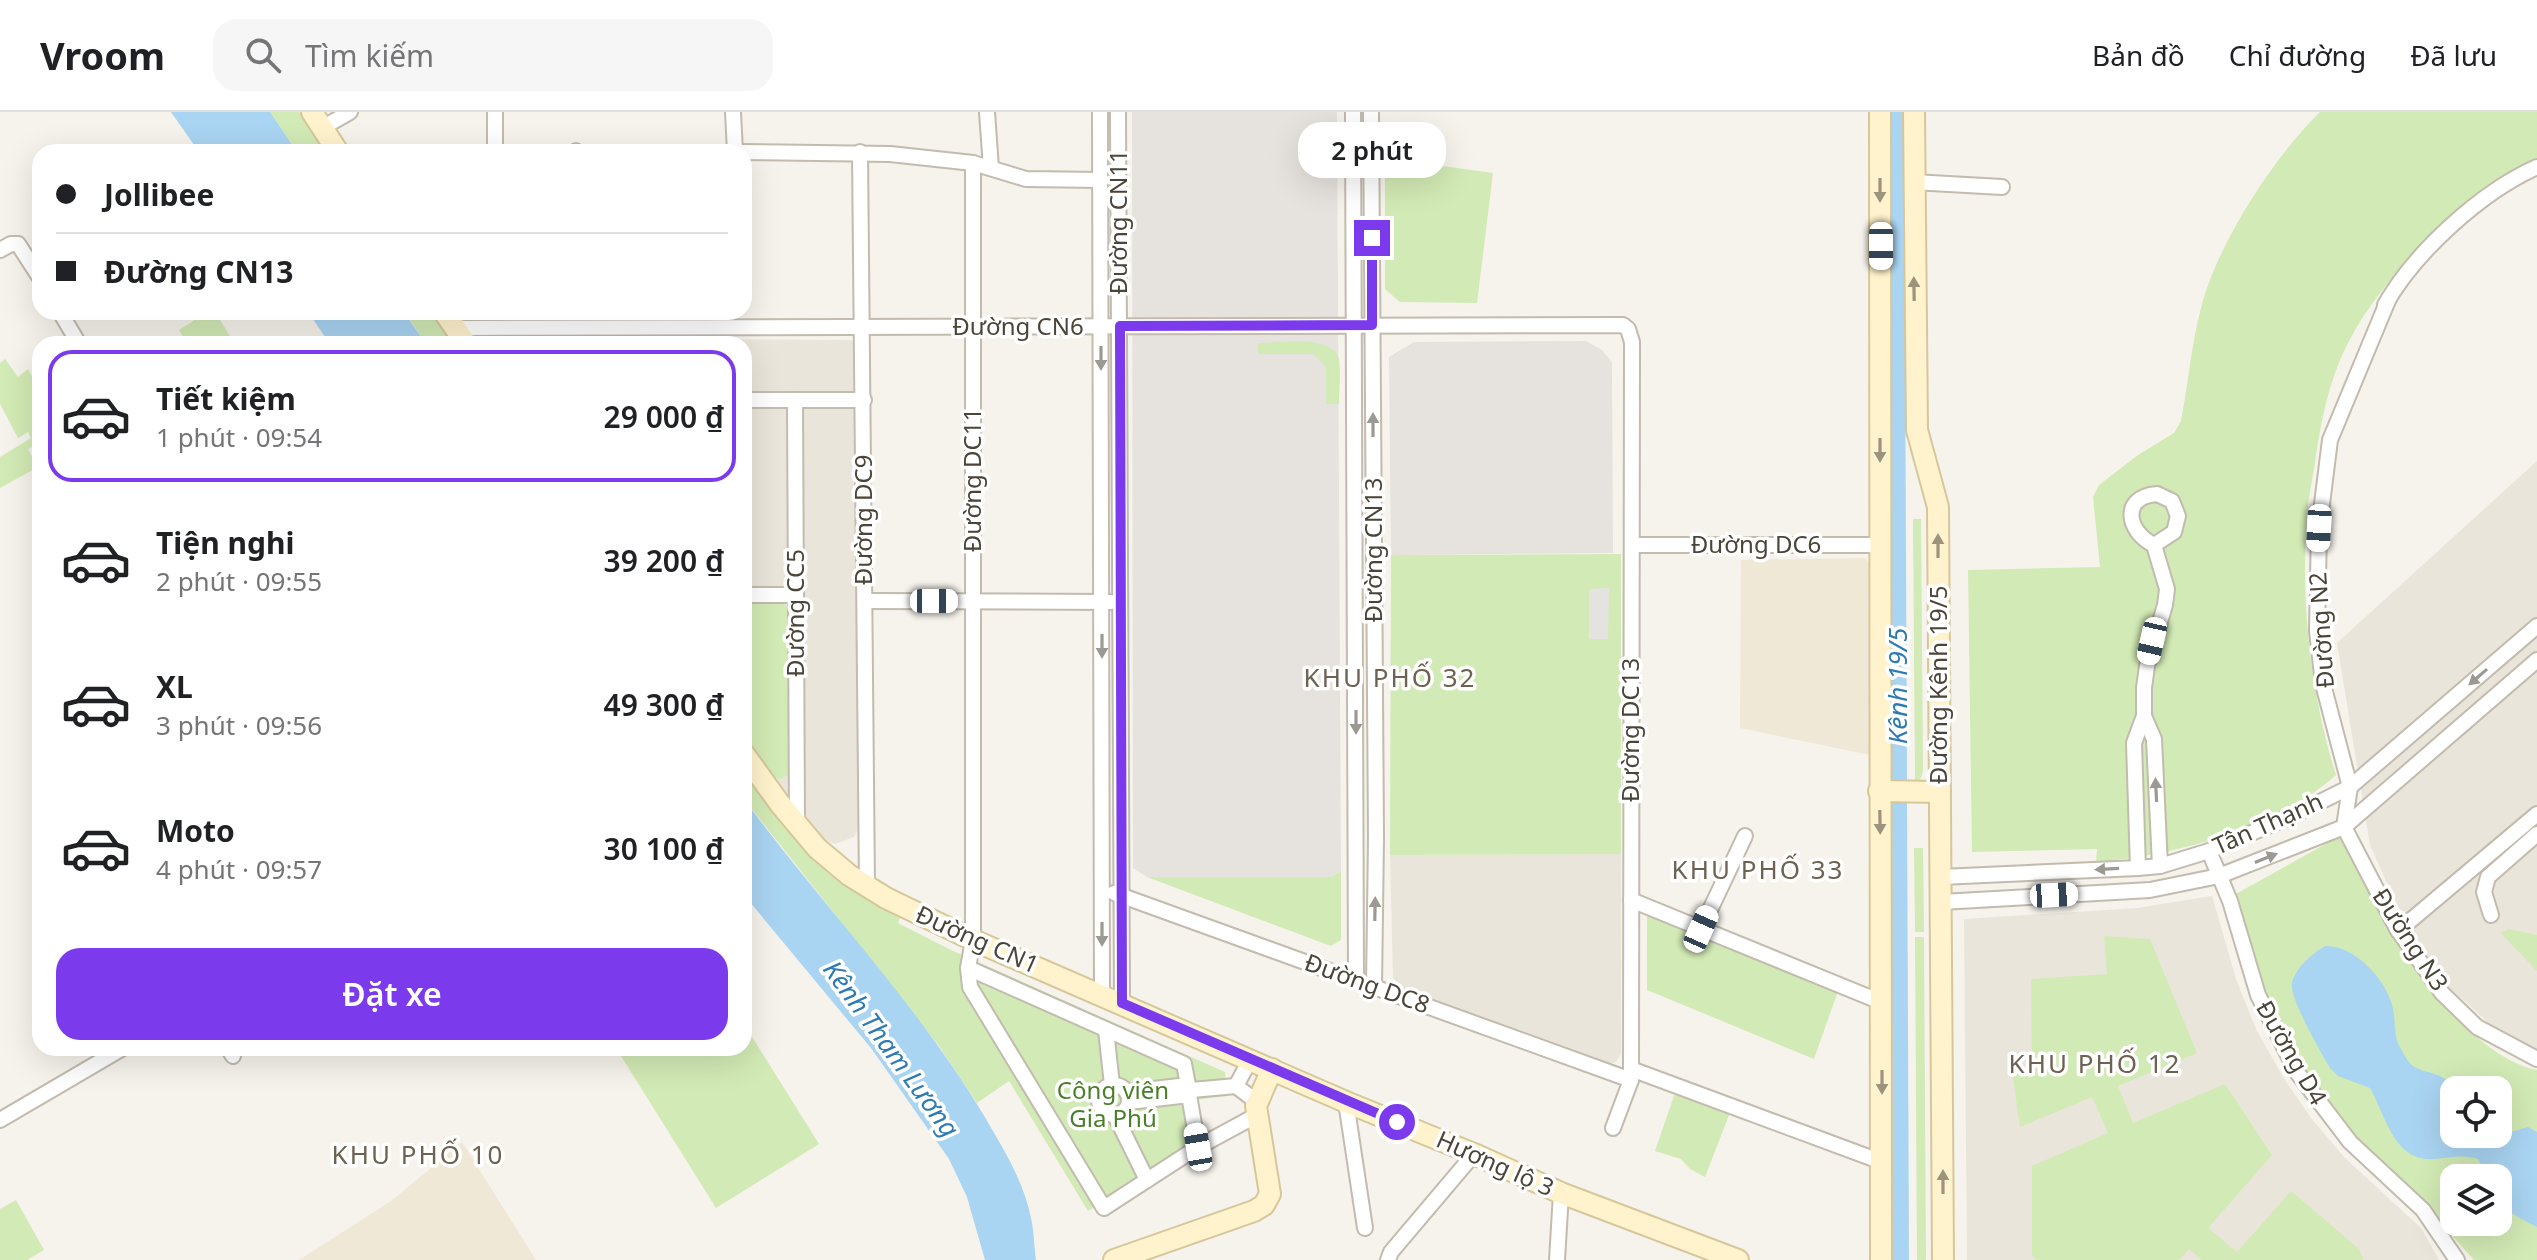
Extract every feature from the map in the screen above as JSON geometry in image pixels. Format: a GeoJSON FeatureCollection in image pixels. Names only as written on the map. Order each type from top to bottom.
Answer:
{"type":"FeatureCollection","features":[{"type":"Feature","properties":{"kind":"street"},"geometry":{"type":"LineString","coordinates":[[333,144],[317,120],[350,112]]}},
{"type":"Feature","properties":{"kind":"street"},"geometry":{"type":"LineString","coordinates":[[495,112],[495,144]]}},
{"type":"Feature","properties":{"kind":"street"},"geometry":{"type":"LineString","coordinates":[[733,112],[735,144]]}},
{"type":"Feature","properties":{"kind":"street"},"geometry":{"type":"LineString","coordinates":[[987,112],[991,168]]}},
{"type":"Feature","properties":{"kind":"street","name":"Đường CN11"},"geometry":{"type":"LineString","coordinates":[[1100,112],[1102,994]]}},
{"type":"Feature","properties":{"kind":"street","name":"Đường CN11"},"geometry":{"type":"LineString","coordinates":[[1118,112],[1122,1003]]}},
{"type":"Feature","properties":{"kind":"street","name":"Đường CN13"},"geometry":{"type":"LineString","coordinates":[[1353,112],[1356,980]]}},
{"type":"Feature","properties":{"kind":"street","name":"Đường CN13"},"geometry":{"type":"LineString","coordinates":[[1371,112],[1376,838],[1374,987]]}},
{"type":"Feature","properties":{"kind":"street"},"geometry":{"type":"LineString","coordinates":[[1880,112],[1881,545],[1892,791],[1881,1002],[1881,1260]]}},
{"type":"Feature","properties":{"kind":"street","name":"Đường Kênh 19/5"},"geometry":{"type":"LineString","coordinates":[[1914,112],[1917,430],[1938,507],[1943,1260]]}},
{"type":"Feature","properties":{"kind":"street"},"geometry":{"type":"LineString","coordinates":[[752,152],[860,152],[973,163],[1026,179],[1100,180]]}},
{"type":"Feature","properties":{"kind":"street","name":"Đường DC9"},"geometry":{"type":"LineString","coordinates":[[860,152],[867,887]]}},
{"type":"Feature","properties":{"kind":"street","name":"Đường DC11"},"geometry":{"type":"LineString","coordinates":[[968,968],[973,940],[973,163]]}},
{"type":"Feature","properties":{"kind":"street","name":"Đường N2"},"geometry":{"type":"LineString","coordinates":[[2344,827],[2350,787],[2323,684],[2317,631],[2319,528],[2330,440],[2389,298],[2423,254],[2458,221],[2494,192],[2537,167]]}},
{"type":"Feature","properties":{"kind":"street"},"geometry":{"type":"LineString","coordinates":[[1913,182],[2002,187]]}},
{"type":"Feature","properties":{"kind":"street"},"geometry":{"type":"LineString","coordinates":[[0,250],[18,244],[32,266]]}},
{"type":"Feature","properties":{"kind":"street","name":"Đường CN6"},"geometry":{"type":"LineString","coordinates":[[455,328],[494,320],[735,320],[863,327],[1617,323],[1628,329]]}},
{"type":"Feature","properties":{"kind":"street","name":"Đường DC13"},"geometry":{"type":"LineString","coordinates":[[1613,1128],[1631,1074],[1632,342],[1628,329]]}},
{"type":"Feature","properties":{"kind":"street"},"geometry":{"type":"LineString","coordinates":[[752,400],[864,400]]}},
{"type":"Feature","properties":{"kind":"street","name":"Đường CC5"},"geometry":{"type":"LineString","coordinates":[[795,400],[797,826]]}},
{"type":"Feature","properties":{"kind":"street","name":"Đường DC6"},"geometry":{"type":"LineString","coordinates":[[1632,545],[1881,545]]}},
{"type":"Feature","properties":{"kind":"street"},"geometry":{"type":"LineString","coordinates":[[2138,868],[2134,743],[2144,716],[2147,666],[2167,589],[2154,545]]}},
{"type":"Feature","properties":{"kind":"street"},"geometry":{"type":"LineString","coordinates":[[752,595],[796,595]]}},
{"type":"Feature","properties":{"kind":"street"},"geometry":{"type":"LineString","coordinates":[[865,601],[1120,602]]}},
{"type":"Feature","properties":{"kind":"street","name":"Tân Thạnh"},"geometry":{"type":"LineString","coordinates":[[1941,877],[2160,866],[2209,851],[2350,787],[2537,626]]}},
{"type":"Feature","properties":{"kind":"street","name":"Tân Thạnh"},"geometry":{"type":"LineString","coordinates":[[1941,902],[2150,890],[2219,876],[2344,827],[2537,660]]}},
{"type":"Feature","properties":{"kind":"street"},"geometry":{"type":"LineString","coordinates":[[2144,716],[2154,739],[2160,866]]}},
{"type":"Feature","properties":{"kind":"street","name":"Đường CN1"},"geometry":{"type":"LineString","coordinates":[[752,765],[797,826],[833,863],[867,887],[973,940],[1259,1064]]}},
{"type":"Feature","properties":{"kind":"street"},"geometry":{"type":"LineString","coordinates":[[1892,791],[1940,792]]}},
{"type":"Feature","properties":{"kind":"street"},"geometry":{"type":"LineString","coordinates":[[2398,931],[2537,814]]}},
{"type":"Feature","properties":{"kind":"street","name":"Đường N3"},"geometry":{"type":"LineString","coordinates":[[2344,827],[2398,931],[2426,973],[2458,1011],[2489,1035],[2537,1059]]}},
{"type":"Feature","properties":{"kind":"street"},"geometry":{"type":"LineString","coordinates":[[2491,915],[2484,892],[2488,877],[2537,834]]}},
{"type":"Feature","properties":{"kind":"street"},"geometry":{"type":"LineString","coordinates":[[1701,929],[1745,836]]}},
{"type":"Feature","properties":{"kind":"street","name":"Đường D4"},"geometry":{"type":"LineString","coordinates":[[2209,851],[2230,901],[2258,995],[2296,1071],[2350,1142],[2423,1210],[2457,1260]]}},
{"type":"Feature","properties":{"kind":"street","name":"Đường DC8"},"geometry":{"type":"LineString","coordinates":[[1102,888],[1374,987],[1882,1162]]}},
{"type":"Feature","properties":{"kind":"street"},"geometry":{"type":"LineString","coordinates":[[1631,900],[1881,1002]]}},
{"type":"Feature","properties":{"kind":"street"},"geometry":{"type":"LineString","coordinates":[[968,968],[1184,1064],[1198,1147]]}},
{"type":"Feature","properties":{"kind":"street"},"geometry":{"type":"LineString","coordinates":[[968,968],[974,997],[1104,1208],[1257,1108]]}},
{"type":"Feature","properties":{"kind":"street"},"geometry":{"type":"LineString","coordinates":[[1106,1030],[1112,1085]]}},
{"type":"Feature","properties":{"kind":"street"},"geometry":{"type":"LineString","coordinates":[[0,1120],[109,1056]]}},
{"type":"Feature","properties":{"kind":"street"},"geometry":{"type":"LineString","coordinates":[[1128,1097],[1236,1086],[1259,1064]]}},
{"type":"Feature","properties":{"kind":"street"},"geometry":{"type":"LineString","coordinates":[[1114,1260],[1264,1205],[1269,1190],[1257,1108],[1259,1064]]}},
{"type":"Feature","properties":{"kind":"street","name":"Hương lộ 3"},"geometry":{"type":"LineString","coordinates":[[1259,1064],[1561,1193],[1730,1259]]}},
{"type":"Feature","properties":{"kind":"street"},"geometry":{"type":"LineString","coordinates":[[1112,1085],[1119,1086],[1128,1097],[1124,1111],[1115,1115],[1107,1113],[1099,1103],[1102,1091],[1112,1085]]}},
{"type":"Feature","properties":{"kind":"street"},"geometry":{"type":"LineString","coordinates":[[1236,1086],[1257,1108]]}},
{"type":"Feature","properties":{"kind":"street"},"geometry":{"type":"LineString","coordinates":[[1346,1102],[1365,1228]]}},
{"type":"Feature","properties":{"kind":"street"},"geometry":{"type":"LineString","coordinates":[[1115,1115],[1147,1180]]}},
{"type":"Feature","properties":{"kind":"street"},"geometry":{"type":"LineString","coordinates":[[1388,1260],[1391,1252],[1474,1154]]}},
{"type":"Feature","properties":{"kind":"street"},"geometry":{"type":"LineString","coordinates":[[1557,1260],[1561,1193]]}},
{"type":"Feature","properties":{"kind":"shaded area"},"geometry":{"type":"Polygon","coordinates":[[[1132,112],[1337,112],[1341,871],[1331,877],[1147,877],[1133,868],[1132,112]]]}},
{"type":"Feature","properties":{"kind":"shaded area"},"geometry":{"type":"Polygon","coordinates":[[[752,339],[851,340],[856,344],[861,825],[854,837],[835,844],[822,838],[788,799],[752,747],[752,339]]]}},
{"type":"Feature","properties":{"kind":"shaded area"},"geometry":{"type":"Polygon","coordinates":[[[1586,341],[1602,350],[1612,362],[1613,553],[1391,555],[1389,357],[1414,342],[1586,341]]]}},
{"type":"Feature","properties":{"kind":"shaded area"},"geometry":{"type":"Polygon","coordinates":[[[2537,461],[2537,1050],[2492,1026],[2449,987],[2408,930],[2370,845],[2337,643],[2537,461]]]}},
{"type":"Feature","properties":{"kind":"shaded area"},"geometry":{"type":"Polygon","coordinates":[[[1865,558],[1873,569],[1870,755],[1740,728],[1741,560],[1865,558]]]}},
{"type":"Feature","properties":{"kind":"shaded area"},"geometry":{"type":"Polygon","coordinates":[[[1609,588],[1608,639],[1589,639],[1589,589],[1609,588]]]}},
{"type":"Feature","properties":{"kind":"shaded area"},"geometry":{"type":"Polygon","coordinates":[[[1621,854],[1621,1053],[1616,1062],[1609,1064],[1402,988],[1393,978],[1390,855],[1621,854]]]}},
{"type":"Feature","properties":{"kind":"shaded area"},"geometry":{"type":"Polygon","coordinates":[[[2212,896],[2237,982],[2257,1031],[2283,1077],[2311,1118],[2344,1157],[2421,1228],[2439,1260],[1967,1260],[1964,919],[2137,908],[2212,896]]]}},
{"type":"Feature","properties":{"kind":"shaded area"},"geometry":{"type":"Polygon","coordinates":[[[462,1142],[536,1260],[299,1260],[391,1201],[462,1142]]]}},
{"type":"Feature","properties":{"kind":"green space"},"geometry":{"type":"Polygon","coordinates":[[[270,112],[299,112],[321,144],[292,144],[270,112]]]}},
{"type":"Feature","properties":{"kind":"green space"},"geometry":{"type":"Polygon","coordinates":[[[2320,112],[2537,112],[2537,158],[2503,175],[2472,197],[2417,249],[2364,316],[2342,355],[2331,385],[2308,504],[2305,582],[2314,680],[2336,775],[2312,794],[2255,824],[2191,846],[2158,853],[2096,862],[2097,849],[1972,852],[1968,570],[2100,567],[2093,497],[2099,485],[2138,455],[2174,433],[2181,421],[2200,312],[2218,260],[2265,178],[2320,112]]]}},
{"type":"Feature","properties":{"kind":"green space"},"geometry":{"type":"Polygon","coordinates":[[[1385,158],[1493,173],[1477,303],[1400,302],[1385,289],[1385,158]]]}},
{"type":"Feature","properties":{"kind":"green space"},"geometry":{"type":"Polygon","coordinates":[[[195,320],[220,320],[230,336],[183,336],[179,330],[195,320]]]}},
{"type":"Feature","properties":{"kind":"green space"},"geometry":{"type":"Polygon","coordinates":[[[410,320],[437,320],[448,336],[421,336],[410,320]]]}},
{"type":"Feature","properties":{"kind":"green space"},"geometry":{"type":"Polygon","coordinates":[[[1258,343],[1316,343],[1335,351],[1340,364],[1339,404],[1326,404],[1326,367],[1314,354],[1258,354],[1258,343]]]}},
{"type":"Feature","properties":{"kind":"green space"},"geometry":{"type":"Polygon","coordinates":[[[5,359],[18,377],[28,369],[32,376],[32,447],[28,449],[32,456],[32,470],[0,488],[0,457],[31,438],[28,432],[18,438],[0,404],[0,363],[5,359]]]}},
{"type":"Feature","properties":{"kind":"green space"},"geometry":{"type":"Polygon","coordinates":[[[1913,519],[1921,519],[1923,770],[1921,778],[1915,783],[1913,519]]]}},
{"type":"Feature","properties":{"kind":"green space"},"geometry":{"type":"Polygon","coordinates":[[[1621,554],[1621,854],[1390,855],[1391,555],[1621,554]]]}},
{"type":"Feature","properties":{"kind":"green space"},"geometry":{"type":"Polygon","coordinates":[[[752,604],[784,604],[790,609],[791,773],[781,779],[773,777],[752,747],[752,604]]]}},
{"type":"Feature","properties":{"kind":"green space","name":"Công viên Gia Phú"},"geometry":{"type":"Polygon","coordinates":[[[752,781],[812,859],[841,884],[900,918],[898,923],[951,950],[1225,1072],[1227,1096],[1194,1100],[1194,1144],[1088,1211],[1009,1081],[977,1103],[939,1046],[752,809],[752,781]]]}},
{"type":"Feature","properties":{"kind":"green space"},"geometry":{"type":"Polygon","coordinates":[[[2338,837],[2353,854],[2376,907],[2394,938],[2428,985],[2469,1030],[2491,1048],[2514,1062],[2537,1070],[2537,1260],[2474,1260],[2452,1236],[2512,1236],[2512,1164],[2440,1164],[2440,1222],[2420,1200],[2366,1154],[2312,1080],[2266,998],[2234,895],[2338,837]]]}},
{"type":"Feature","properties":{"kind":"green space"},"geometry":{"type":"Polygon","coordinates":[[[1914,848],[1923,848],[1924,932],[1915,932],[1914,848]]]}},
{"type":"Feature","properties":{"kind":"green space"},"geometry":{"type":"Polygon","coordinates":[[[1341,871],[1341,940],[1331,946],[1147,877],[1331,877],[1341,871]]]}},
{"type":"Feature","properties":{"kind":"green space"},"geometry":{"type":"Polygon","coordinates":[[[1654,915],[1838,991],[1814,1059],[1647,990],[1647,917],[1654,915]]]}},
{"type":"Feature","properties":{"kind":"green space"},"geometry":{"type":"Polygon","coordinates":[[[2509,929],[2537,935],[2537,971],[2501,933],[2509,929]]]}},
{"type":"Feature","properties":{"kind":"green space"},"geometry":{"type":"Polygon","coordinates":[[[2104,936],[2150,939],[2197,1053],[2118,1086],[2133,1123],[2225,1084],[2272,1155],[2208,1228],[2237,1252],[2291,1191],[2359,1249],[2363,1260],[2202,1260],[2189,1249],[2179,1260],[2036,1260],[2032,1255],[2032,1166],[2108,1133],[2092,1097],[2020,1127],[2012,1071],[2032,1070],[2031,979],[2107,974],[2104,936]]]}},
{"type":"Feature","properties":{"kind":"green space"},"geometry":{"type":"Polygon","coordinates":[[[1915,937],[1924,937],[1926,1260],[1917,1260],[1915,937]]]}},
{"type":"Feature","properties":{"kind":"green space"},"geometry":{"type":"Polygon","coordinates":[[[752,1037],[819,1144],[716,1208],[621,1056],[752,1056],[752,1037]]]}},
{"type":"Feature","properties":{"kind":"green space"},"geometry":{"type":"Polygon","coordinates":[[[1676,1090],[1731,1110],[1705,1177],[1690,1169],[1681,1159],[1655,1151],[1676,1090]]]}},
{"type":"Feature","properties":{"kind":"green space"},"geometry":{"type":"Polygon","coordinates":[[[16,1200],[44,1250],[27,1260],[0,1260],[0,1209],[16,1200]]]}},
{"type":"Feature","properties":{"kind":"water"},"geometry":{"type":"Polygon","coordinates":[[[171,112],[270,112],[292,144],[193,144],[171,112]]]}},
{"type":"Feature","properties":{"kind":"water","name":"Kênh 19/5"},"geometry":{"type":"Polygon","coordinates":[[[1888,112],[1904,112],[1907,785],[1890,785],[1888,112]]]}},
{"type":"Feature","properties":{"kind":"water"},"geometry":{"type":"Polygon","coordinates":[[[314,320],[410,320],[420,336],[324,336],[314,320]]]}},
{"type":"Feature","properties":{"kind":"water"},"geometry":{"type":"Polygon","coordinates":[[[1907,798],[1909,1260],[1892,1260],[1890,799],[1907,798]]]}},
{"type":"Feature","properties":{"kind":"water","name":"Kênh Tham Lương"},"geometry":{"type":"Polygon","coordinates":[[[752,810],[931,1036],[986,1119],[1000,1142],[1028,1205],[1036,1260],[985,1260],[967,1197],[949,1159],[871,1048],[752,905],[752,810]]]}},
{"type":"Feature","properties":{"kind":"water"},"geometry":{"type":"Polygon","coordinates":[[[2325,946],[2336,947],[2358,958],[2377,976],[2390,998],[2397,1041],[2407,1059],[2418,1069],[2440,1076],[2440,1148],[2512,1148],[2512,1132],[2528,1127],[2537,1132],[2537,1227],[2512,1213],[2512,1164],[2481,1164],[2478,1159],[2461,1157],[2420,1158],[2409,1153],[2393,1135],[2370,1088],[2338,1076],[2330,1068],[2300,1012],[2292,990],[2294,977],[2310,957],[2325,946]]]}},
{"type":"Feature","properties":{"kind":"district","name":"KHU PHỐ 32"},"geometry":{"type":"Point","coordinates":[1390,678]}},
{"type":"Feature","properties":{"kind":"district","name":"KHU PHỐ 33"},"geometry":{"type":"Point","coordinates":[1758,870]}},
{"type":"Feature","properties":{"kind":"district","name":"KHU PHỐ 12"},"geometry":{"type":"Point","coordinates":[2095,1064]}},
{"type":"Feature","properties":{"kind":"district","name":"KHU PHỐ 10"},"geometry":{"type":"Point","coordinates":[418,1155]}},
{"type":"Feature","properties":{"kind":"route"},"geometry":{"type":"LineString","coordinates":[[1372,238],[1372,325],[1120,326],[1122,1003],[1397,1122]]}}]}
